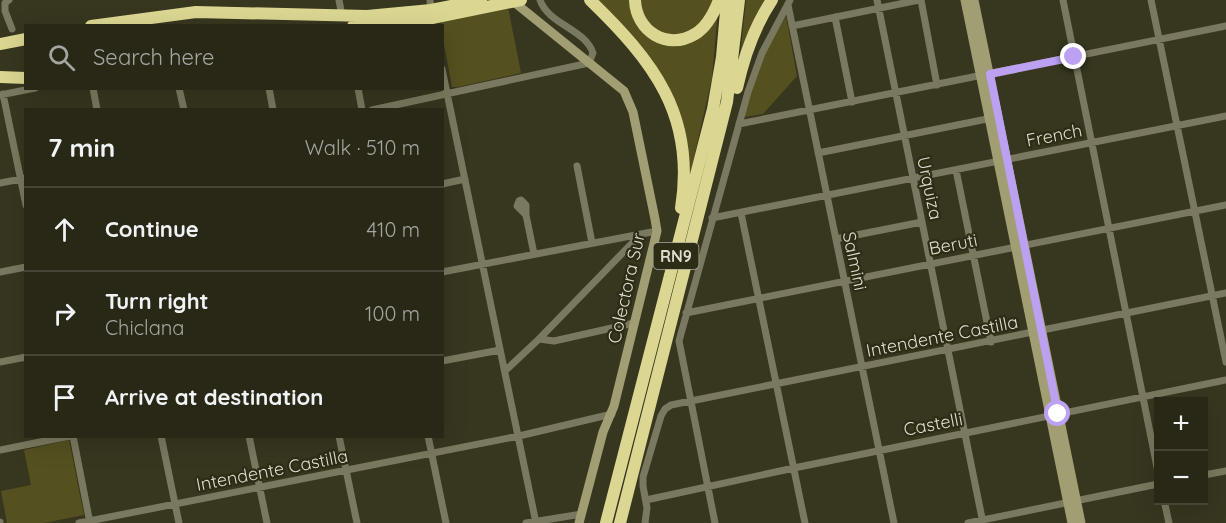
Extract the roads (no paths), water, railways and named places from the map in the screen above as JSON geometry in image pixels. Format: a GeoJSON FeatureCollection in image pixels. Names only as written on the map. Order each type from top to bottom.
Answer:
{"type":"FeatureCollection","features":[{"type":"Feature","properties":{"kind":"highway"},"geometry":{"type":"LineString","coordinates":[[105,24],[177,13],[259,12],[342,16],[432,13],[481,0]]}},
{"type":"Feature","properties":{"kind":"highway"},"geometry":{"type":"LineString","coordinates":[[590,0],[649,65],[666,92],[680,130],[684,186],[667,289]]}},
{"type":"Feature","properties":{"kind":"highway"},"geometry":{"type":"LineString","coordinates":[[635,0],[637,14],[647,30],[657,37],[675,41],[690,37],[699,31],[708,21],[719,0]]}},
{"type":"Feature","properties":{"kind":"highway","name":"RN9"},"geometry":{"type":"LineString","coordinates":[[606,523],[715,99],[724,43],[727,0]]}},
{"type":"Feature","properties":{"kind":"highway","name":"RN9"},"geometry":{"type":"LineString","coordinates":[[620,523],[722,125],[731,78],[740,0]]}},
{"type":"Feature","properties":{"kind":"highway"},"geometry":{"type":"LineString","coordinates":[[722,125],[734,98],[745,55],[761,18],[772,0]]}},
{"type":"Feature","properties":{"kind":"highway"},"geometry":{"type":"LineString","coordinates":[[364,24],[518,1]]}},
{"type":"Feature","properties":{"kind":"highway"},"geometry":{"type":"LineString","coordinates":[[177,13],[186,17],[191,24]]}},
{"type":"Feature","properties":{"kind":"highway"},"geometry":{"type":"LineString","coordinates":[[0,44],[24,39]]}},
{"type":"Feature","properties":{"kind":"highway"},"geometry":{"type":"LineString","coordinates":[[0,77],[24,78]]}},
{"type":"Feature","properties":{"kind":"main road"},"geometry":{"type":"LineString","coordinates":[[965,0],[994,117],[1072,502],[1081,523]]}},
{"type":"Feature","properties":{"kind":"main road"},"geometry":{"type":"LineString","coordinates":[[974,0],[985,75]]}},
{"type":"Feature","properties":{"kind":"main road","name":"Colectora Sur"},"geometry":{"type":"LineString","coordinates":[[518,1],[620,87],[628,99],[633,112],[657,231],[612,414],[603,432],[580,519]]}},
{"type":"Feature","properties":{"kind":"main road"},"geometry":{"type":"LineString","coordinates":[[1072,502],[1072,523]]}},
{"type":"Feature","properties":{"kind":"street"},"geometry":{"type":"LineString","coordinates":[[9,0],[5,3],[12,29]]}},
{"type":"Feature","properties":{"kind":"street"},"geometry":{"type":"LineString","coordinates":[[339,0],[342,16]]}},
{"type":"Feature","properties":{"kind":"street"},"geometry":{"type":"LineString","coordinates":[[381,108],[589,63],[593,53],[589,45],[548,13],[542,7],[540,0]]}},
{"type":"Feature","properties":{"kind":"street","name":"Urquiza"},"geometry":{"type":"LineString","coordinates":[[877,0],[983,522]]}},
{"type":"Feature","properties":{"kind":"street"},"geometry":{"type":"LineString","coordinates":[[792,26],[920,0],[937,85]]}},
{"type":"Feature","properties":{"kind":"street"},"geometry":{"type":"LineString","coordinates":[[1063,0],[1154,452]]}},
{"type":"Feature","properties":{"kind":"street"},"geometry":{"type":"LineString","coordinates":[[1151,0],[1226,362]]}},
{"type":"Feature","properties":{"kind":"street"},"geometry":{"type":"LineString","coordinates":[[715,523],[679,341],[739,124],[762,53],[789,2]]}},
{"type":"Feature","properties":{"kind":"street","name":"Salmini"},"geometry":{"type":"LineString","coordinates":[[789,2],[792,26],[894,523]]}},
{"type":"Feature","properties":{"kind":"street"},"geometry":{"type":"LineString","coordinates":[[835,17],[852,102]]}},
{"type":"Feature","properties":{"kind":"street"},"geometry":{"type":"LineString","coordinates":[[739,124],[1226,26]]}},
{"type":"Feature","properties":{"kind":"street"},"geometry":{"type":"LineString","coordinates":[[444,79],[536,522]]}},
{"type":"Feature","properties":{"kind":"street"},"geometry":{"type":"LineString","coordinates":[[0,183],[23,178],[1,95],[25,90]]}},
{"type":"Feature","properties":{"kind":"street"},"geometry":{"type":"LineString","coordinates":[[93,90],[97,108]]}},
{"type":"Feature","properties":{"kind":"street"},"geometry":{"type":"LineString","coordinates":[[179,90],[184,108]]}},
{"type":"Feature","properties":{"kind":"street"},"geometry":{"type":"LineString","coordinates":[[269,90],[273,108]]}},
{"type":"Feature","properties":{"kind":"street"},"geometry":{"type":"LineString","coordinates":[[358,90],[362,108]]}},
{"type":"Feature","properties":{"kind":"street","name":"French"},"geometry":{"type":"LineString","coordinates":[[712,218],[1226,116]]}},
{"type":"Feature","properties":{"kind":"street"},"geometry":{"type":"LineString","coordinates":[[818,153],[994,117]]}},
{"type":"Feature","properties":{"kind":"street"},"geometry":{"type":"LineString","coordinates":[[577,166],[592,243]]}},
{"type":"Feature","properties":{"kind":"street"},"geometry":{"type":"LineString","coordinates":[[956,170],[991,342]]}},
{"type":"Feature","properties":{"kind":"street"},"geometry":{"type":"LineString","coordinates":[[444,184],[465,179]]}},
{"type":"Feature","properties":{"kind":"street","name":"Beruti"},"geometry":{"type":"LineString","coordinates":[[686,313],[1226,205]]}},
{"type":"Feature","properties":{"kind":"street"},"geometry":{"type":"LineString","coordinates":[[741,213],[805,523]]}},
{"type":"Feature","properties":{"kind":"street"},"geometry":{"type":"LineString","coordinates":[[526,215],[534,254]]}},
{"type":"Feature","properties":{"kind":"street"},"geometry":{"type":"LineString","coordinates":[[836,239],[922,222]]}},
{"type":"Feature","properties":{"kind":"street"},"geometry":{"type":"LineString","coordinates":[[444,272],[657,231]]}},
{"type":"Feature","properties":{"kind":"street"},"geometry":{"type":"LineString","coordinates":[[505,371],[640,235]]}},
{"type":"Feature","properties":{"kind":"street"},"geometry":{"type":"LineString","coordinates":[[0,272],[24,267]]}},
{"type":"Feature","properties":{"kind":"street","name":"Intendente Castilla"},"geometry":{"type":"LineString","coordinates":[[646,500],[643,477],[665,409],[690,401],[948,351],[1226,293]]}},
{"type":"Feature","properties":{"kind":"street"},"geometry":{"type":"LineString","coordinates":[[539,339],[554,341],[634,323]]}},
{"type":"Feature","properties":{"kind":"street"},"geometry":{"type":"LineString","coordinates":[[444,362],[500,350]]}},
{"type":"Feature","properties":{"kind":"street"},"geometry":{"type":"LineString","coordinates":[[0,362],[24,357]]}},
{"type":"Feature","properties":{"kind":"street","name":"Castelli"},"geometry":{"type":"LineString","coordinates":[[646,500],[1226,380]]}},
{"type":"Feature","properties":{"kind":"street","name":"Intendente Castilla"},"geometry":{"type":"LineString","coordinates":[[79,523],[519,436],[612,414]]}},
{"type":"Feature","properties":{"kind":"street"},"geometry":{"type":"LineString","coordinates":[[0,450],[61,438]]}},
{"type":"Feature","properties":{"kind":"street"},"geometry":{"type":"LineString","coordinates":[[71,438],[90,522]]}},
{"type":"Feature","properties":{"kind":"street"},"geometry":{"type":"LineString","coordinates":[[161,438],[179,523]]}},
{"type":"Feature","properties":{"kind":"street"},"geometry":{"type":"LineString","coordinates":[[249,438],[267,523]]}},
{"type":"Feature","properties":{"kind":"street"},"geometry":{"type":"LineString","coordinates":[[339,438],[357,523]]}},
{"type":"Feature","properties":{"kind":"street"},"geometry":{"type":"LineString","coordinates":[[428,438],[446,523]]}},
{"type":"Feature","properties":{"kind":"street"},"geometry":{"type":"LineString","coordinates":[[1208,474],[1226,471]]}},
{"type":"Feature","properties":{"kind":"street"},"geometry":{"type":"LineString","coordinates":[[968,523],[983,522],[1154,485]]}},
{"type":"Feature","properties":{"kind":"street"},"geometry":{"type":"LineString","coordinates":[[645,523],[646,500]]}},
{"type":"Feature","properties":{"kind":"street"},"geometry":{"type":"LineString","coordinates":[[1165,505],[1169,523]]}},
{"type":"Feature","properties":{"kind":"street"},"geometry":{"type":"LineString","coordinates":[[526,523],[580,519]]}}]}
